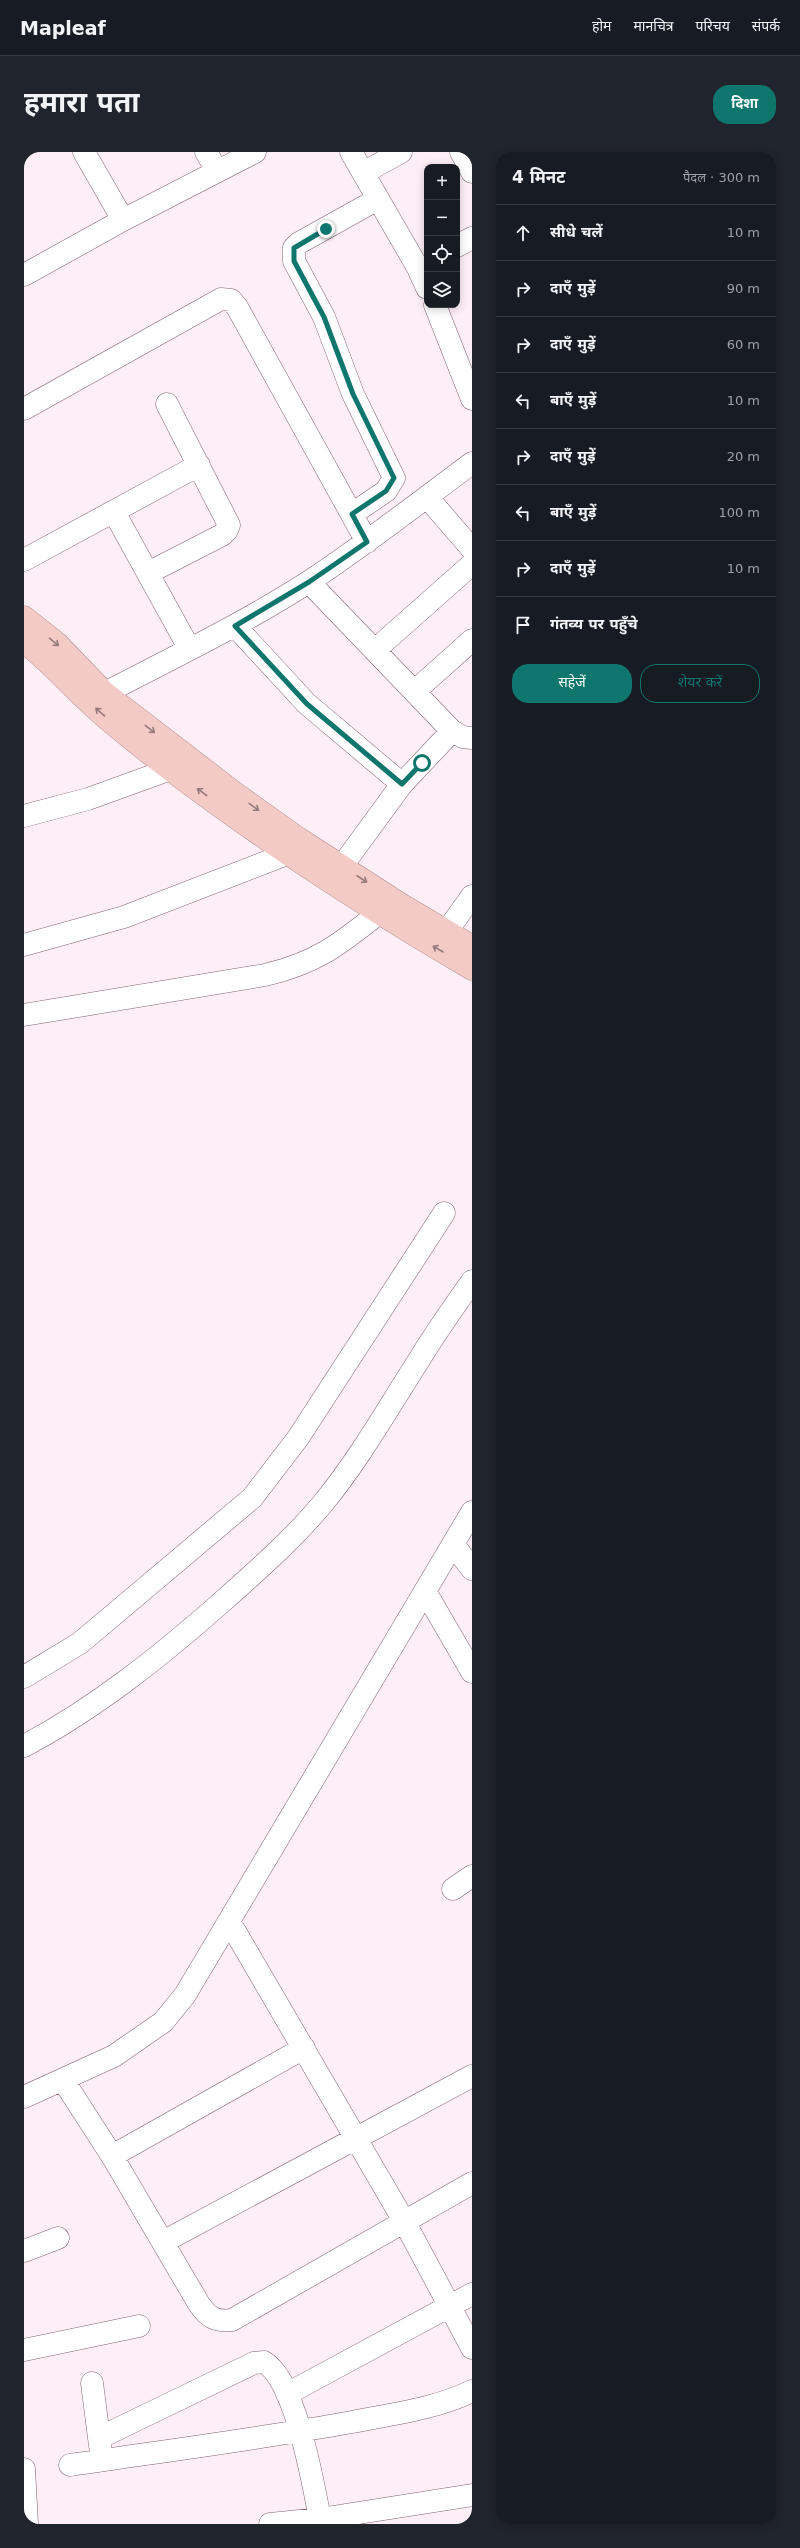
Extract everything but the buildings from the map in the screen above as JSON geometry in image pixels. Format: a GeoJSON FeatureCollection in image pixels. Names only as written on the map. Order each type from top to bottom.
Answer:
{"type":"FeatureCollection","features":[{"type":"Feature","properties":{"kind":"highway"},"geometry":{"type":"LineString","coordinates":[[24,617],[57,643],[105,693],[229,788],[298,838],[379,914],[472,969]]}},
{"type":"Feature","properties":{"kind":"highway"},"geometry":{"type":"LineString","coordinates":[[24,642],[44,658],[99,711],[171,769],[287,854],[335,873],[447,931],[472,946]]}},
{"type":"Feature","properties":{"kind":"street"},"geometry":{"type":"LineString","coordinates":[[84,152],[123,220]]}},
{"type":"Feature","properties":{"kind":"street"},"geometry":{"type":"LineString","coordinates":[[206,152],[217,172]]}},
{"type":"Feature","properties":{"kind":"street"},"geometry":{"type":"LineString","coordinates":[[25,272],[255,152]]}},
{"type":"Feature","properties":{"kind":"street"},"geometry":{"type":"LineString","coordinates":[[351,152],[378,199],[423,265]]}},
{"type":"Feature","properties":{"kind":"street"},"geometry":{"type":"LineString","coordinates":[[363,173],[401,152]]}},
{"type":"Feature","properties":{"kind":"street"},"geometry":{"type":"LineString","coordinates":[[461,152],[472,172]]}},
{"type":"Feature","properties":{"kind":"street"},"geometry":{"type":"LineString","coordinates":[[352,514],[386,491],[394,478],[353,394],[335,341],[294,261],[293,254],[299,244],[378,199]]}},
{"type":"Feature","properties":{"kind":"street"},"geometry":{"type":"LineString","coordinates":[[460,244],[472,238]]}},
{"type":"Feature","properties":{"kind":"street"},"geometry":{"type":"LineString","coordinates":[[24,408],[221,299],[231,300],[237,307],[367,542]]}},
{"type":"Feature","properties":{"kind":"street"},"geometry":{"type":"LineString","coordinates":[[435,308],[472,396]]}},
{"type":"Feature","properties":{"kind":"street"},"geometry":{"type":"LineString","coordinates":[[148,572],[227,530],[228,519],[168,404]]}},
{"type":"Feature","properties":{"kind":"street"},"geometry":{"type":"LineString","coordinates":[[105,693],[235,626],[309,582],[367,542],[472,463]]}},
{"type":"Feature","properties":{"kind":"street"},"geometry":{"type":"LineString","coordinates":[[24,560],[199,465]]}},
{"type":"Feature","properties":{"kind":"street"},"geometry":{"type":"LineString","coordinates":[[427,497],[472,549]]}},
{"type":"Feature","properties":{"kind":"street"},"geometry":{"type":"LineString","coordinates":[[114,512],[190,648]]}},
{"type":"Feature","properties":{"kind":"street"},"geometry":{"type":"LineString","coordinates":[[375,650],[472,564]]}},
{"type":"Feature","properties":{"kind":"street"},"geometry":{"type":"LineString","coordinates":[[309,582],[415,691],[462,735],[402,784],[335,873]]}},
{"type":"Feature","properties":{"kind":"street"},"geometry":{"type":"LineString","coordinates":[[235,626],[307,704],[402,784]]}},
{"type":"Feature","properties":{"kind":"street"},"geometry":{"type":"LineString","coordinates":[[415,691],[472,640]]}},
{"type":"Feature","properties":{"kind":"street"},"geometry":{"type":"LineString","coordinates":[[24,816],[88,798],[171,769]]}},
{"type":"Feature","properties":{"kind":"street"},"geometry":{"type":"LineString","coordinates":[[24,945],[124,917],[287,854]]}},
{"type":"Feature","properties":{"kind":"street"},"geometry":{"type":"LineString","coordinates":[[447,931],[472,896]]}},
{"type":"Feature","properties":{"kind":"street"},"geometry":{"type":"LineString","coordinates":[[24,1015],[293,969],[327,953],[379,914]]}},
{"type":"Feature","properties":{"kind":"street"},"geometry":{"type":"LineString","coordinates":[[24,1677],[80,1643],[252,1498],[298,1438],[444,1213]]}},
{"type":"Feature","properties":{"kind":"street"},"geometry":{"type":"LineString","coordinates":[[24,1746],[58,1728],[136,1673],[206,1617],[261,1568],[296,1533],[348,1471],[437,1331],[472,1281]]}},
{"type":"Feature","properties":{"kind":"street"},"geometry":{"type":"LineString","coordinates":[[24,2097],[114,2056],[163,2022],[185,1995],[472,1512]]}},
{"type":"Feature","properties":{"kind":"street"},"geometry":{"type":"LineString","coordinates":[[453,1544],[472,1569]]}},
{"type":"Feature","properties":{"kind":"street"},"geometry":{"type":"LineString","coordinates":[[425,1591],[472,1672]]}},
{"type":"Feature","properties":{"kind":"street"},"geometry":{"type":"LineString","coordinates":[[453,1889],[472,1876]]}},
{"type":"Feature","properties":{"kind":"street"},"geometry":{"type":"LineString","coordinates":[[229,1920],[404,2221],[472,2348]]}},
{"type":"Feature","properties":{"kind":"street"},"geometry":{"type":"LineString","coordinates":[[112,2156],[304,2048]]}},
{"type":"Feature","properties":{"kind":"street"},"geometry":{"type":"LineString","coordinates":[[164,2242],[472,2076]]}},
{"type":"Feature","properties":{"kind":"street"},"geometry":{"type":"LineString","coordinates":[[63,2080],[112,2156],[206,2314],[215,2320],[232,2320],[472,2183]]}},
{"type":"Feature","properties":{"kind":"street"},"geometry":{"type":"LineString","coordinates":[[24,2251],[58,2238]]}},
{"type":"Feature","properties":{"kind":"street"},"geometry":{"type":"LineString","coordinates":[[288,2394],[472,2294]]}},
{"type":"Feature","properties":{"kind":"street"},"geometry":{"type":"LineString","coordinates":[[24,2350],[139,2326]]}},
{"type":"Feature","properties":{"kind":"street"},"geometry":{"type":"LineString","coordinates":[[99,2438],[260,2362],[264,2362],[271,2367],[288,2394],[301,2431],[320,2521]]}},
{"type":"Feature","properties":{"kind":"street"},"geometry":{"type":"LineString","coordinates":[[92,2383],[102,2460]]}},
{"type":"Feature","properties":{"kind":"street"},"geometry":{"type":"LineString","coordinates":[[70,2465],[301,2431],[404,2412],[445,2402],[472,2391]]}},
{"type":"Feature","properties":{"kind":"street"},"geometry":{"type":"LineString","coordinates":[[24,2469],[27,2524]]}},
{"type":"Feature","properties":{"kind":"street"},"geometry":{"type":"LineString","coordinates":[[270,2524],[320,2521],[472,2495]]}},
{"type":"Feature","properties":{"kind":"route"},"geometry":{"type":"LineString","coordinates":[[326,229],[294,248],[294,261],[324,317],[335,341],[353,394],[392,470],[394,478],[392,485],[386,491],[352,514],[367,542],[309,582],[235,626],[307,704],[339,729],[402,784],[422,763]]}}]}
